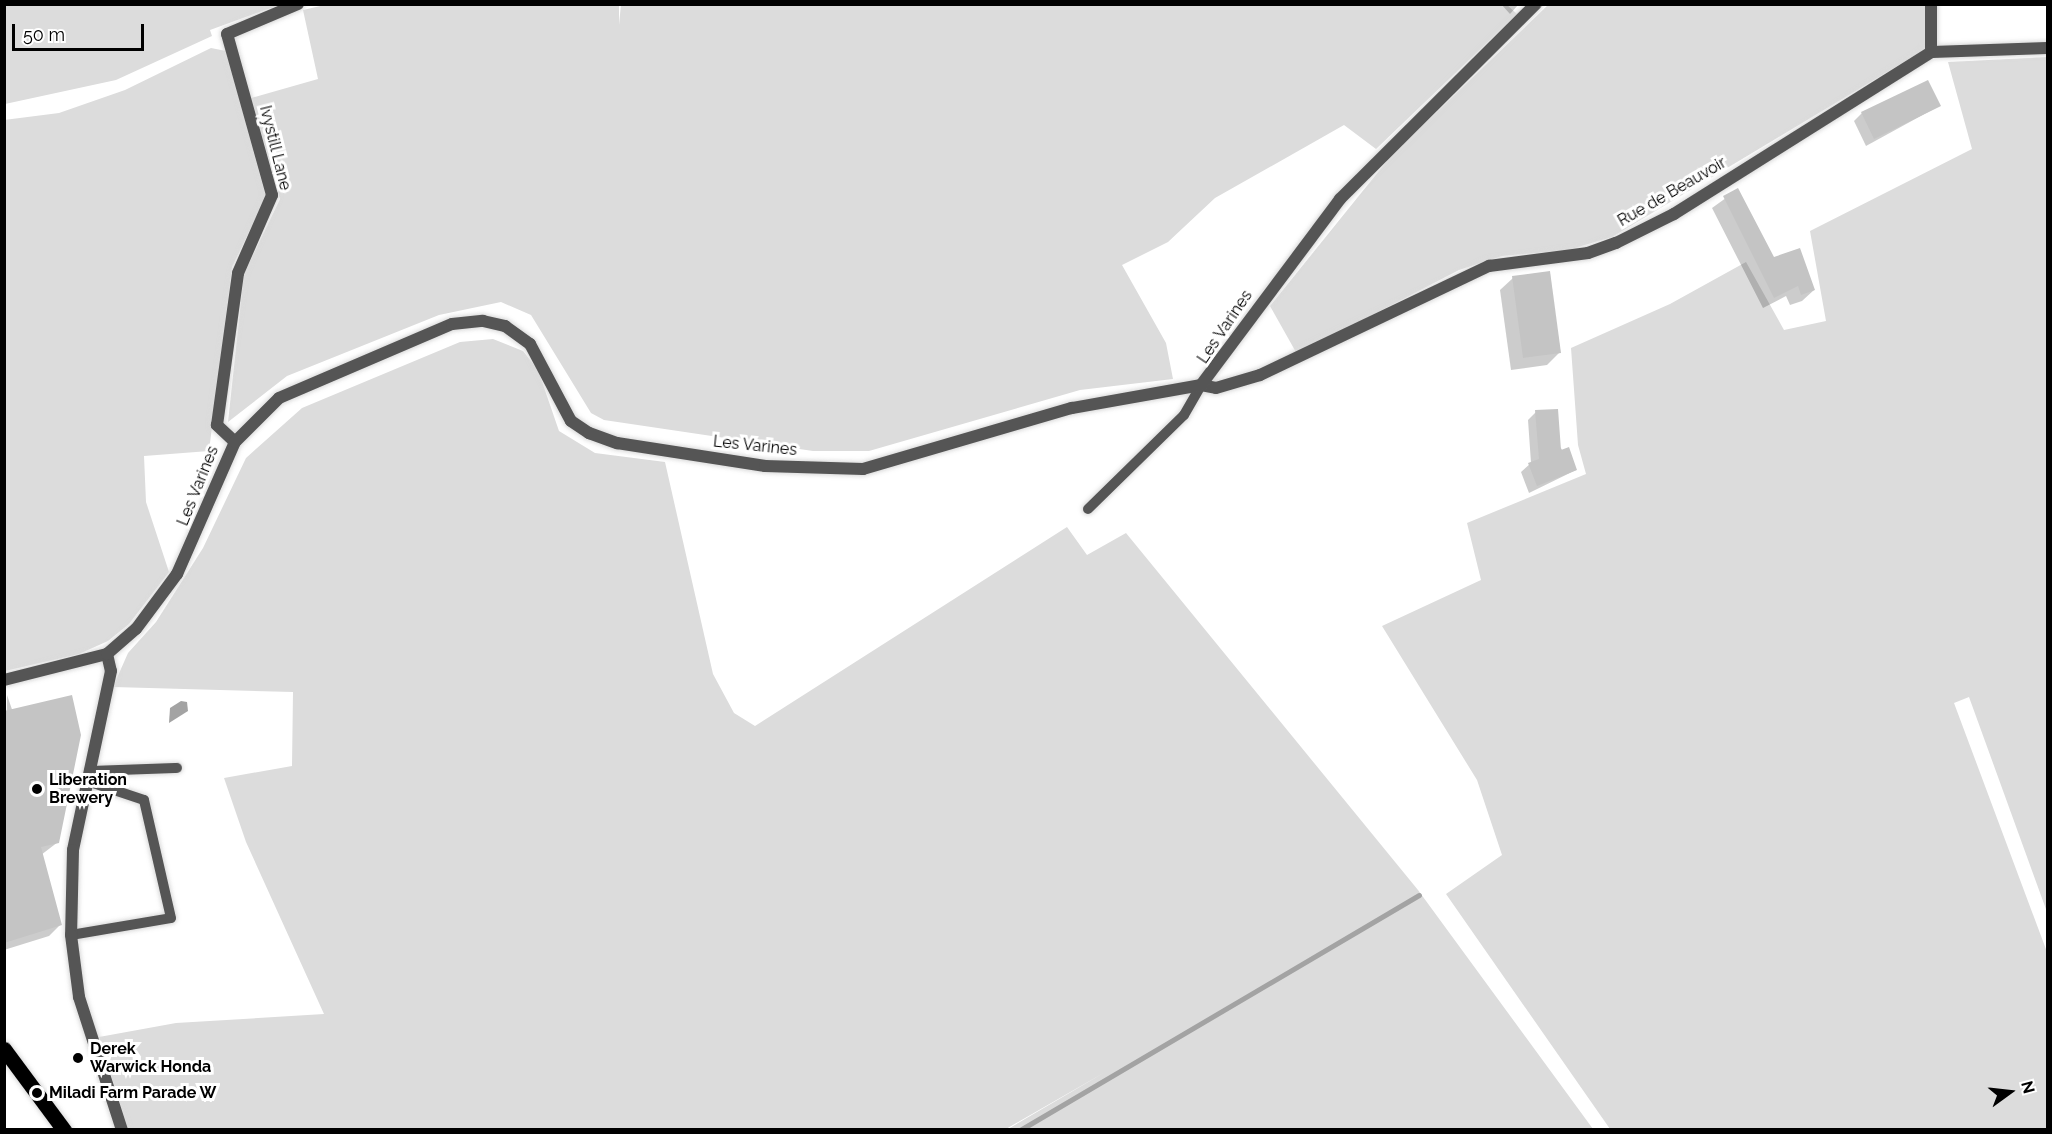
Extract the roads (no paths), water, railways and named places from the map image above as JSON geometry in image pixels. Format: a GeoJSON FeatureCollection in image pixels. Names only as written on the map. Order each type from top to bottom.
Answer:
{"type":"FeatureCollection","features":[{"type":"Feature","properties":{"kind":"main road"},"geometry":{"type":"LineString","coordinates":[[4,1049],[64,1130]]}},
{"type":"Feature","properties":{"kind":"street","name":"Ivystill Lane"},"geometry":{"type":"LineString","coordinates":[[235,442],[217,425],[238,273],[272,195],[227,34],[298,4]]}},
{"type":"Feature","properties":{"kind":"street","name":"Les Varines"},"geometry":{"type":"LineString","coordinates":[[4,680],[106,654],[136,629],[177,574],[235,442],[279,398],[302,386],[452,324],[483,321],[505,326],[530,344],[571,421],[589,433],[617,443],[765,466],[863,469],[1072,408],[1201,385],[1340,199],[1536,4]]}},
{"type":"Feature","properties":{"kind":"street"},"geometry":{"type":"LineString","coordinates":[[1931,4],[1931,52],[2048,48]]}},
{"type":"Feature","properties":{"kind":"street","name":"Rue de Beauvoir"},"geometry":{"type":"LineString","coordinates":[[1201,385],[1216,388],[1260,375],[1380,323],[1489,266],[1588,253],[1616,243],[1674,214],[1931,52]]}},
{"type":"Feature","properties":{"kind":"street"},"geometry":{"type":"LineString","coordinates":[[106,654],[111,671],[73,850],[70,934],[79,997],[122,1130]]}},
{"type":"Feature","properties":{"kind":"lane"},"geometry":{"type":"LineString","coordinates":[[1088,509],[1184,416],[1201,385]]}},
{"type":"Feature","properties":{"kind":"lane"},"geometry":{"type":"LineString","coordinates":[[88,776],[177,768]]}},
{"type":"Feature","properties":{"kind":"lane"},"geometry":{"type":"LineString","coordinates":[[70,934],[171,918],[144,800],[88,776]]}},
{"type":"Feature","properties":{"kind":"waterway"},"geometry":{"type":"LineString","coordinates":[[1020,1130],[1419,895]]}},
{"type":"Feature","properties":{"kind":"place","name":"Liberation Brewery"},"geometry":{"type":"Point","coordinates":[37,789]}},
{"type":"Feature","properties":{"kind":"place","name":"Derek Warwick Honda"},"geometry":{"type":"Point","coordinates":[78,1058]}},
{"type":"Feature","properties":{"kind":"place","name":"Miladi Farm Parade W"},"geometry":{"type":"Point","coordinates":[37,1093]}}]}
